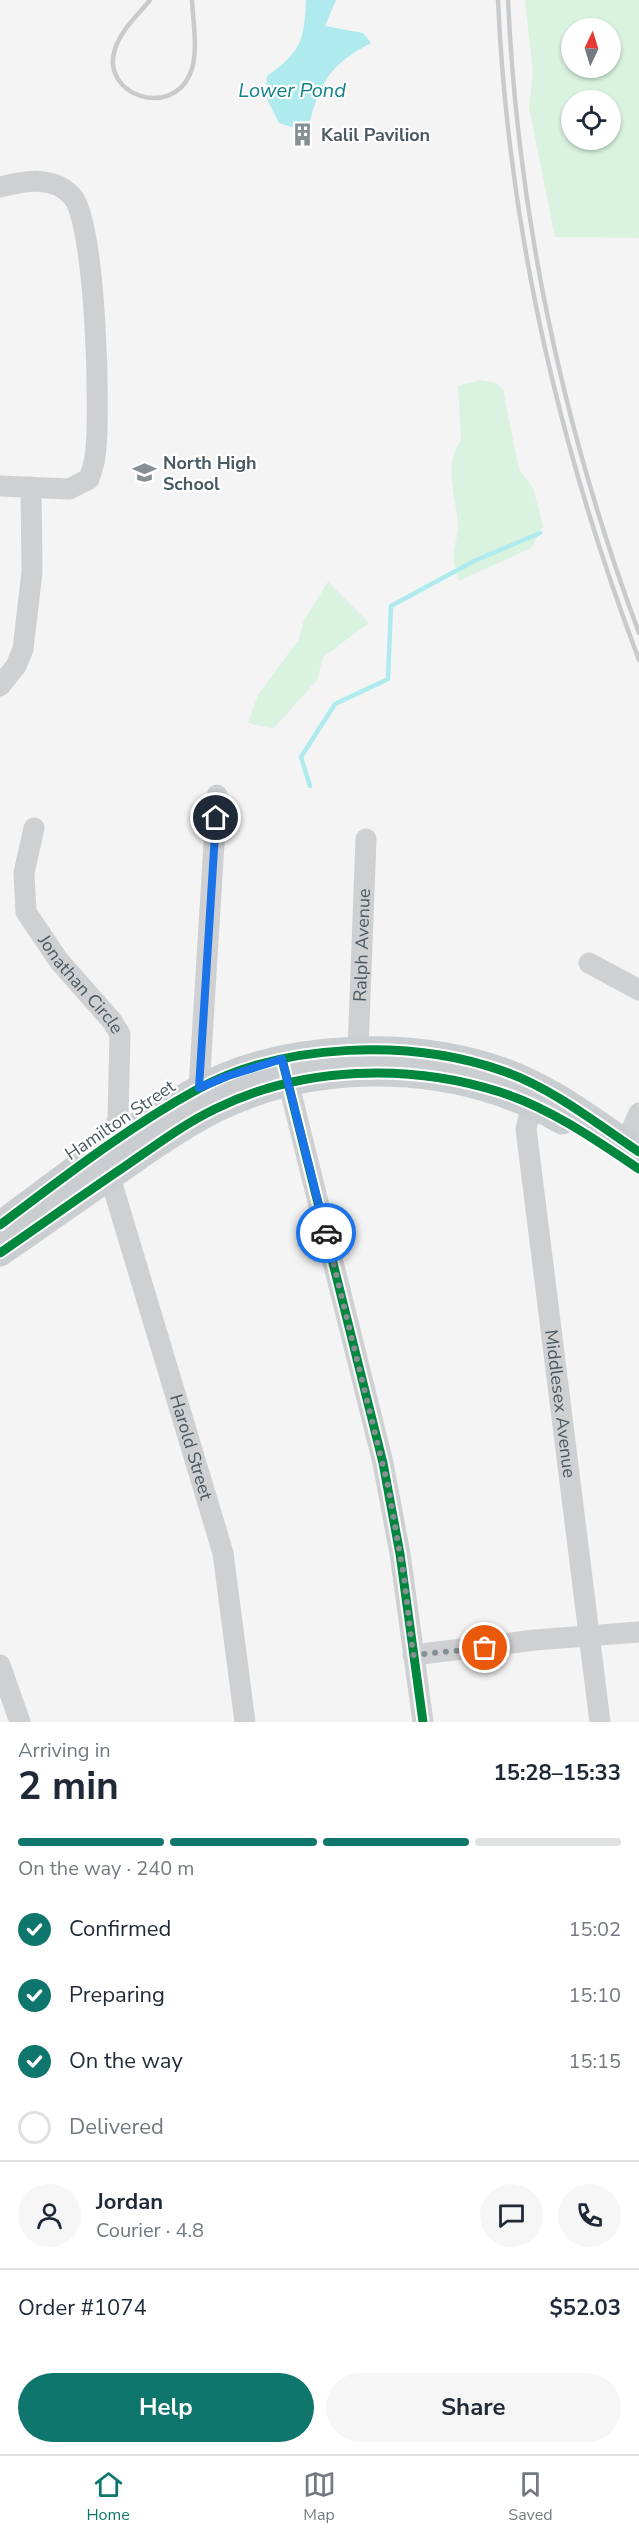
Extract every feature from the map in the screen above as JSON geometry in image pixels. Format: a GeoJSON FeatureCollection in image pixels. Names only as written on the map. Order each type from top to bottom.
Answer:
{"type":"FeatureCollection","features":[{"type":"Feature","properties":{"kind":"main road","name":"Hamilton Street"},"geometry":{"type":"LineString","coordinates":[[0,1253],[176,1131],[216,1108],[286,1072],[358,1050],[406,1050],[454,1057],[504,1071],[582,1132],[639,1169]]}},
{"type":"Feature","properties":{"kind":"main road","name":"Hamilton Street"},"geometry":{"type":"LineString","coordinates":[[0,1225],[109,1146],[199,1088],[228,1076],[286,1072],[364,1073],[447,1079],[501,1092],[534,1096],[633,1147]]}},
{"type":"Feature","properties":{"kind":"street"},"geometry":{"type":"LineString","coordinates":[[0,187],[48,181],[57,184],[74,197],[84,220],[96,326],[95,458],[89,479],[69,489],[0,486]]}},
{"type":"Feature","properties":{"kind":"street"},"geometry":{"type":"LineString","coordinates":[[0,686],[16,666],[23,650],[32,572],[31,487]]}},
{"type":"Feature","properties":{"kind":"street"},"geometry":{"type":"LineString","coordinates":[[199,1088],[217,795]]}},
{"type":"Feature","properties":{"kind":"street","name":"Jonathan Circle"},"geometry":{"type":"LineString","coordinates":[[34,828],[24,873],[26,912],[59,961],[112,1021],[120,1034],[118,1118],[109,1146]]}},
{"type":"Feature","properties":{"kind":"street","name":"Ralph Avenue"},"geometry":{"type":"LineString","coordinates":[[358,1050],[366,839]]}},
{"type":"Feature","properties":{"kind":"street"},"geometry":{"type":"LineString","coordinates":[[589,963],[639,990]]}},
{"type":"Feature","properties":{"kind":"street"},"geometry":{"type":"LineString","coordinates":[[286,1072],[383,1463],[398,1542],[423,1722]]}},
{"type":"Feature","properties":{"kind":"street","name":"Middlesex Avenue"},"geometry":{"type":"LineString","coordinates":[[534,1096],[526,1129],[600,1722]]}},
{"type":"Feature","properties":{"kind":"street"},"geometry":{"type":"LineString","coordinates":[[633,1147],[639,1113]]}},
{"type":"Feature","properties":{"kind":"street","name":"Harold Street"},"geometry":{"type":"LineString","coordinates":[[110,1177],[223,1553],[245,1722]]}},
{"type":"Feature","properties":{"kind":"street"},"geometry":{"type":"LineString","coordinates":[[413,1655],[639,1632]]}},
{"type":"Feature","properties":{"kind":"street"},"geometry":{"type":"LineString","coordinates":[[0,1665],[20,1722]]}},
{"type":"Feature","properties":{"kind":"green space"},"geometry":{"type":"Polygon","coordinates":[[[525,0],[639,0],[639,238],[555,237],[529,107],[533,73],[525,0]]]}},
{"type":"Feature","properties":{"kind":"green space"},"geometry":{"type":"Polygon","coordinates":[[[481,380],[496,383],[503,390],[519,469],[533,488],[543,526],[531,548],[459,581],[454,561],[458,526],[451,471],[455,451],[461,441],[458,386],[481,380]]]}},
{"type":"Feature","properties":{"kind":"green space"},"geometry":{"type":"Polygon","coordinates":[[[328,582],[369,623],[323,657],[317,680],[273,729],[248,723],[258,695],[299,639],[304,620],[328,582]]]}},
{"type":"Feature","properties":{"kind":"water","name":"Lower Pond"},"geometry":{"type":"Polygon","coordinates":[[[306,0],[336,0],[325,26],[363,33],[371,43],[338,65],[324,83],[310,121],[295,128],[279,123],[265,95],[267,76],[288,59],[299,44],[304,25],[306,0]]]}},
{"type":"Feature","properties":{"kind":"waterway"},"geometry":{"type":"LineString","coordinates":[[310,786],[301,757],[335,704],[388,679],[391,606],[474,561],[540,533]]}},
{"type":"Feature","properties":{"kind":"railway"},"geometry":{"type":"LineString","coordinates":[[150,0],[121,35],[115,49],[113,65],[118,79],[127,89],[140,96],[154,98],[168,96],[181,88],[190,74],[195,48],[192,0]]}},
{"type":"Feature","properties":{"kind":"railway"},"geometry":{"type":"LineString","coordinates":[[498,0],[513,169],[542,336],[585,499],[610,580],[639,660]]}},
{"type":"Feature","properties":{"kind":"railway"},"geometry":{"type":"LineString","coordinates":[[508,0],[513,81],[522,162],[549,321],[588,479],[639,633]]}},
{"type":"Feature","properties":{"kind":"cycle path"},"geometry":{"type":"LineString","coordinates":[[0,1225],[121,1136],[198,1089],[232,1073],[308,1054],[349,1050],[389,1050],[429,1054],[503,1071],[556,1096],[639,1152]]}},
{"type":"Feature","properties":{"kind":"cycle path"},"geometry":{"type":"LineString","coordinates":[[282,1059],[383,1463],[400,1554],[423,1722]]}},
{"type":"Feature","properties":{"kind":"cycle path"},"geometry":{"type":"LineString","coordinates":[[0,1253],[159,1142],[204,1115],[248,1095],[283,1084],[319,1077],[393,1073],[429,1076],[500,1092],[555,1116],[639,1169]]}},
{"type":"Feature","properties":{"kind":"way so far"},"geometry":{"type":"LineString","coordinates":[[326,1233],[388,1486],[404,1577],[413,1655],[485,1648]]}},
{"type":"Feature","properties":{"kind":"place","name":"Kalil Pavilion"},"geometry":{"type":"Point","coordinates":[303,135]}},
{"type":"Feature","properties":{"kind":"place","name":"North High School"},"geometry":{"type":"Point","coordinates":[145,473]}},
{"type":"Feature","properties":{"kind":"route"},"geometry":{"type":"LineString","coordinates":[[216,818],[199,1088],[282,1059],[326,1233]]}}]}
